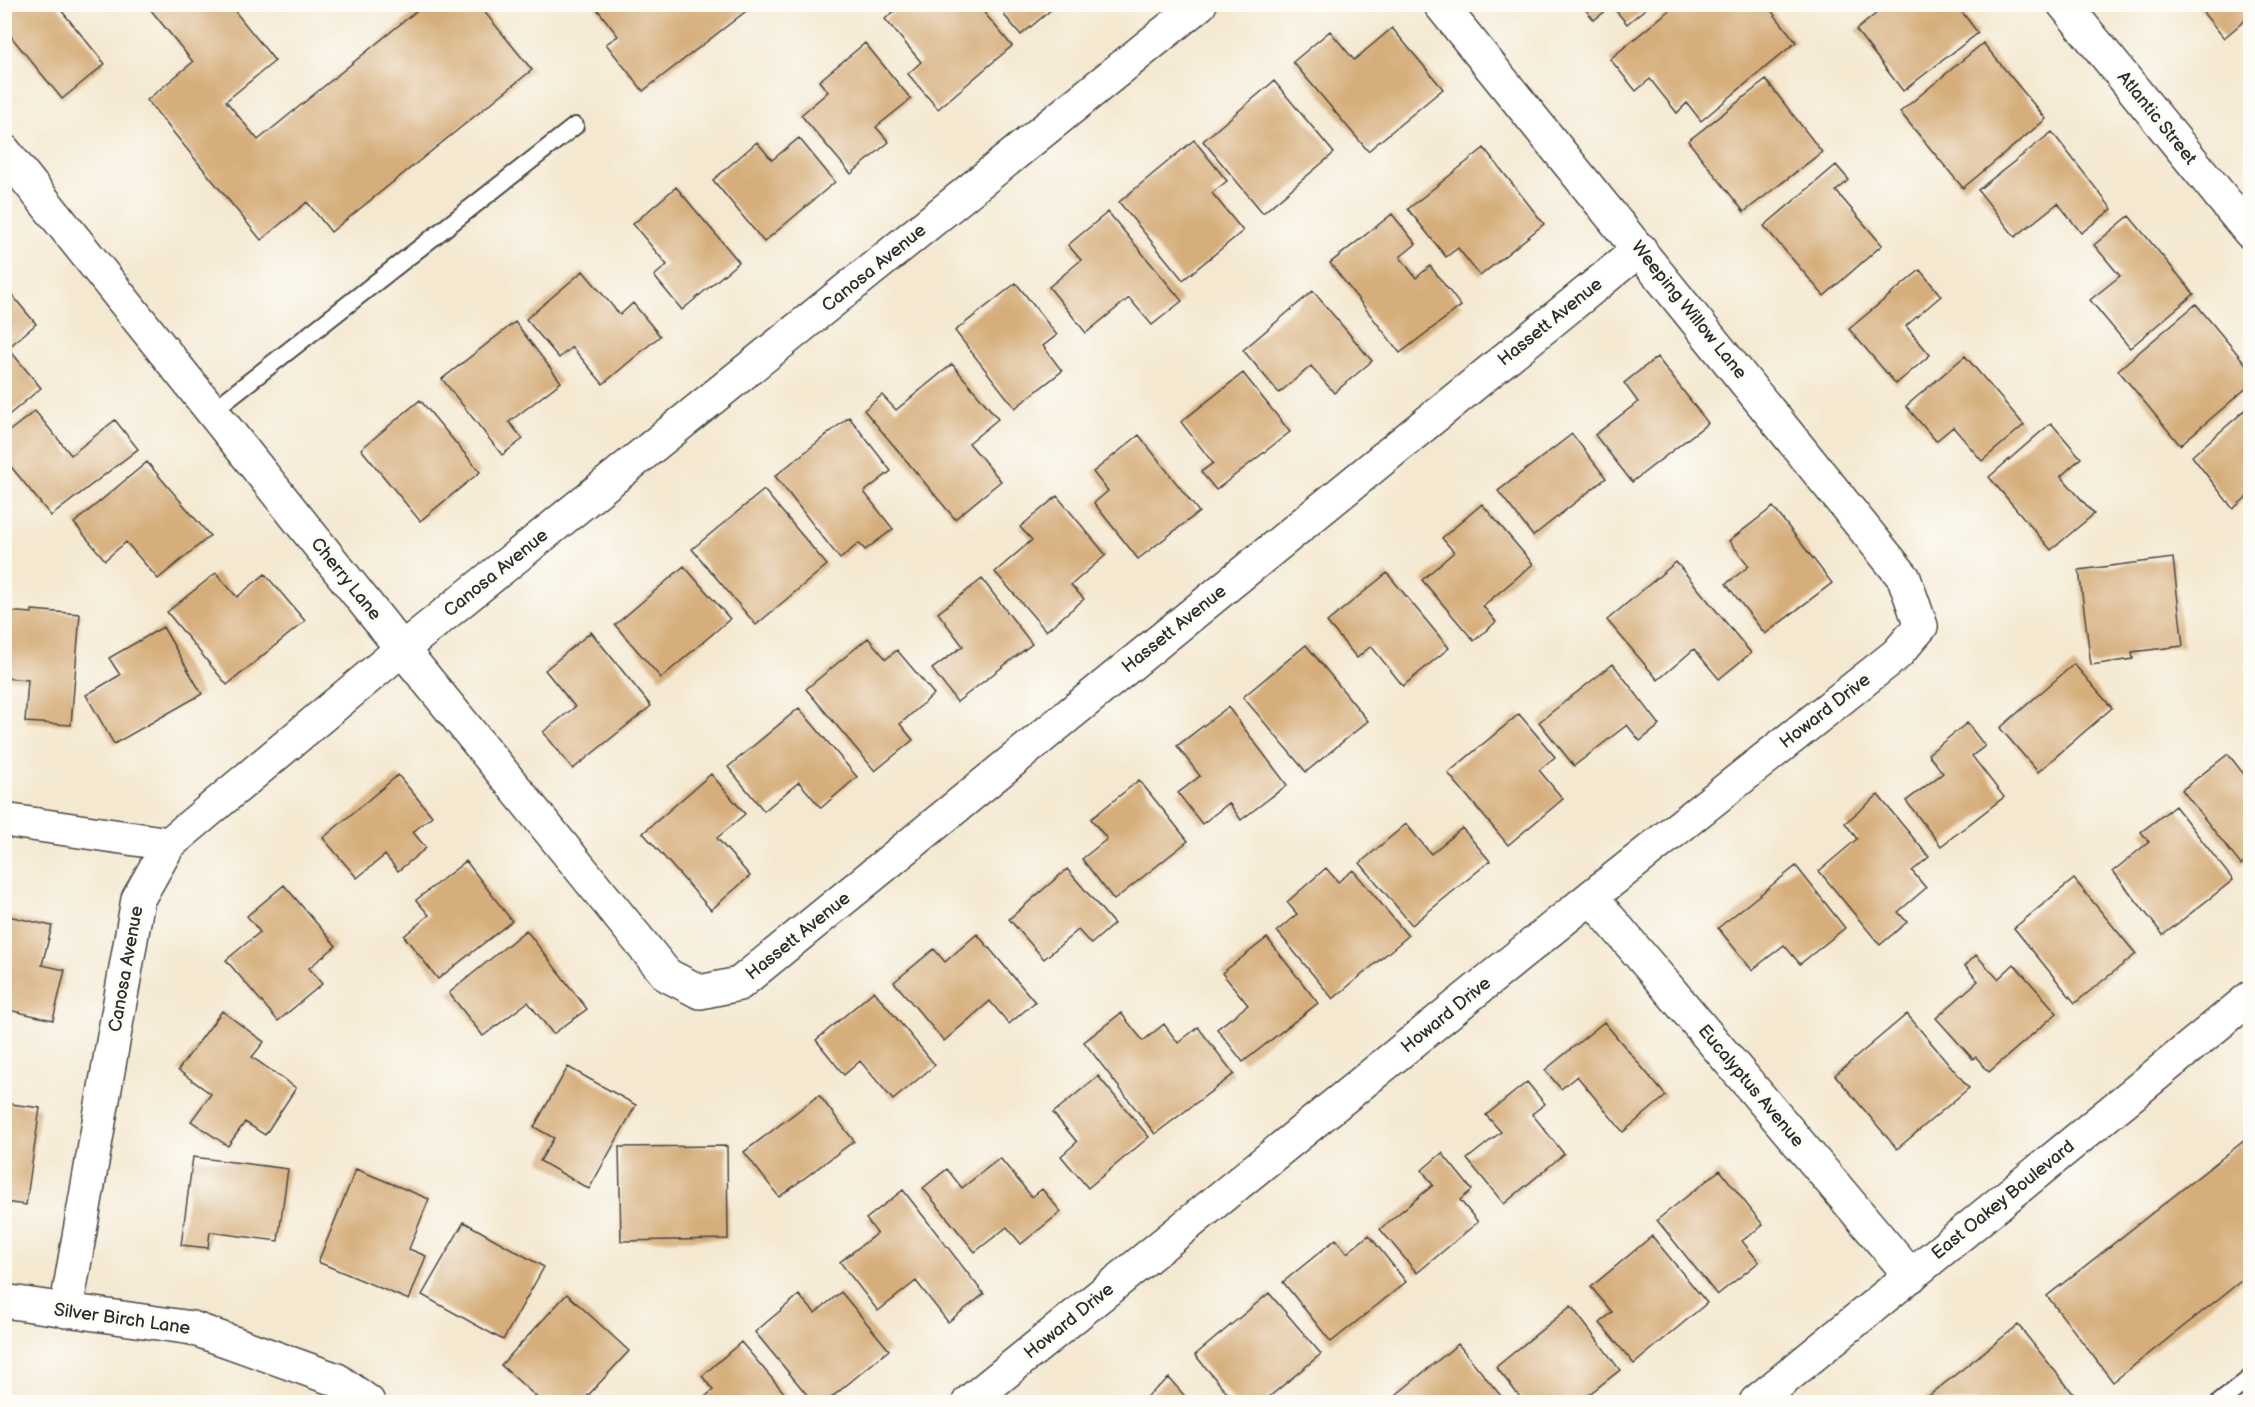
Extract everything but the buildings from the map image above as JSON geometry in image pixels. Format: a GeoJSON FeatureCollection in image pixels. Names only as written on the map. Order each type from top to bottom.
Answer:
{"type":"FeatureCollection","features":[{"type":"Feature","properties":{"kind":"street","name":"Canosa Avenue"},"geometry":{"type":"LineString","coordinates":[[66,1311],[138,899],[169,844],[402,649],[1200,4]]}},
{"type":"Feature","properties":{"kind":"street","name":"Weeping Willow Lane"},"geometry":{"type":"LineString","coordinates":[[1440,4],[1904,578],[1921,626]]}},
{"type":"Feature","properties":{"kind":"street","name":"Atlantic Street"},"geometry":{"type":"LineString","coordinates":[[2064,4],[2250,232]]}},
{"type":"Feature","properties":{"kind":"street","name":"Cherry Lane"},"geometry":{"type":"LineString","coordinates":[[4,151],[402,649],[667,975],[700,992]]}},
{"type":"Feature","properties":{"kind":"street","name":"Hassett Avenue"},"geometry":{"type":"LineString","coordinates":[[700,992],[739,984],[1640,249]]}},
{"type":"Feature","properties":{"kind":"street","name":"Howard Drive"},"geometry":{"type":"LineString","coordinates":[[969,1402],[1591,897],[1897,654],[1921,626]]}},
{"type":"Feature","properties":{"kind":"street"},"geometry":{"type":"LineString","coordinates":[[4,820],[169,844]]}},
{"type":"Feature","properties":{"kind":"street","name":"Eucalyptus Avenue"},"geometry":{"type":"LineString","coordinates":[[1591,897],[1911,1276]]}},
{"type":"Feature","properties":{"kind":"street","name":"East Oakey Boulevard"},"geometry":{"type":"LineString","coordinates":[[1756,1402],[2250,998]]}},
{"type":"Feature","properties":{"kind":"street","name":"Silver Birch Lane"},"geometry":{"type":"LineString","coordinates":[[4,1301],[192,1328],[337,1380],[368,1402]]}},
{"type":"Feature","properties":{"kind":"lane"},"geometry":{"type":"LineString","coordinates":[[212,411],[575,126]]}},
{"type":"Feature","properties":{"kind":"lane"},"geometry":{"type":"LineString","coordinates":[[2220,1402],[2250,1378]]}}]}
